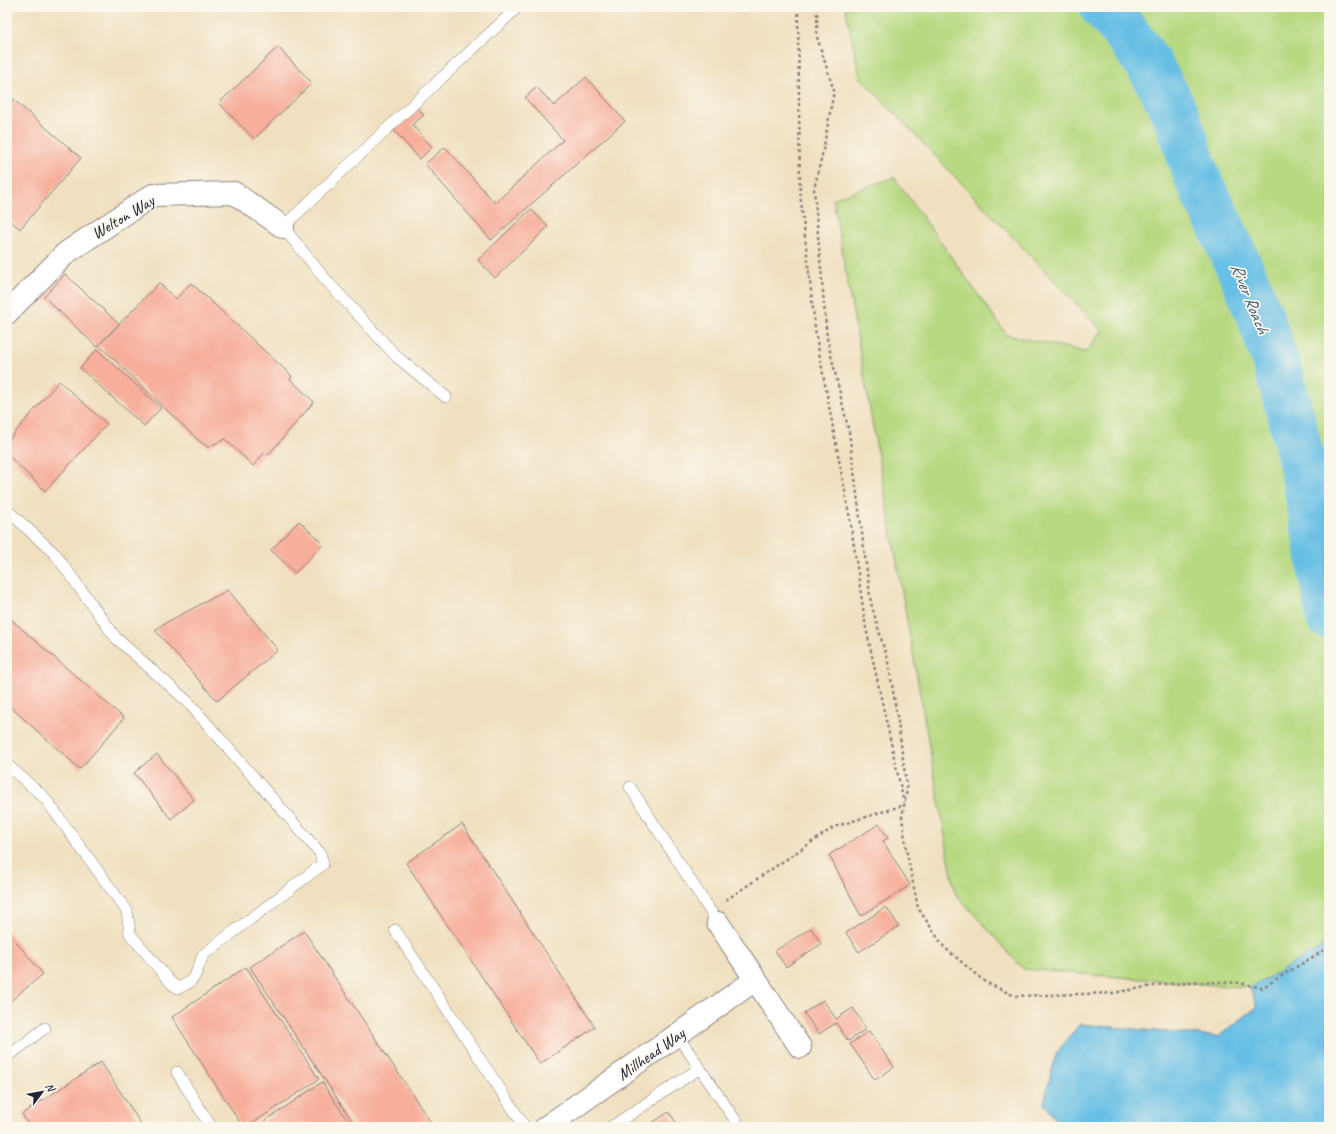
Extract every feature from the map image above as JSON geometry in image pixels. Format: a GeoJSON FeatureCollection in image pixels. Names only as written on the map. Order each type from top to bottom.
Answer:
{"type":"FeatureCollection","features":[{"type":"Feature","properties":{"kind":"street","name":"Welton Way"},"geometry":{"type":"LineString","coordinates":[[7,313],[66,253],[153,195],[234,193],[283,227]]}},
{"type":"Feature","properties":{"kind":"street"},"geometry":{"type":"LineString","coordinates":[[718,923],[800,1047]]}},
{"type":"Feature","properties":{"kind":"street","name":"Millhead Way"},"geometry":{"type":"LineString","coordinates":[[546,1127],[755,980]]}},
{"type":"Feature","properties":{"kind":"lane"},"geometry":{"type":"LineString","coordinates":[[446,397],[397,357],[326,280],[283,227],[518,7]]}},
{"type":"Feature","properties":{"kind":"lane"},"geometry":{"type":"LineString","coordinates":[[7,510],[54,554],[116,638],[192,707],[320,853],[323,864],[203,955],[196,976],[186,985],[178,988],[171,983],[130,934],[126,911],[44,797],[7,765]]}},
{"type":"Feature","properties":{"kind":"lane"},"geometry":{"type":"LineString","coordinates":[[630,787],[718,923]]}},
{"type":"Feature","properties":{"kind":"lane"},"geometry":{"type":"LineString","coordinates":[[395,930],[525,1127]]}},
{"type":"Feature","properties":{"kind":"lane"},"geometry":{"type":"LineString","coordinates":[[7,1057],[45,1028]]}},
{"type":"Feature","properties":{"kind":"lane"},"geometry":{"type":"LineString","coordinates":[[677,1035],[740,1127]]}},
{"type":"Feature","properties":{"kind":"lane"},"geometry":{"type":"LineString","coordinates":[[611,1127],[700,1068]]}},
{"type":"Feature","properties":{"kind":"lane"},"geometry":{"type":"LineString","coordinates":[[177,1072],[211,1127]]}},
{"type":"Feature","properties":{"kind":"path"},"geometry":{"type":"LineString","coordinates":[[798,7],[800,192],[816,336],[850,519],[866,628],[904,805]]}},
{"type":"Feature","properties":{"kind":"path"},"geometry":{"type":"LineString","coordinates":[[817,7],[816,37],[834,91],[823,151],[814,189],[827,338],[849,432],[871,603],[889,666],[898,722],[907,789],[902,817],[907,853],[918,908],[944,947],[984,982],[1015,996],[1113,993],[1164,984],[1219,982],[1240,983],[1262,988],[1329,947]]}},
{"type":"Feature","properties":{"kind":"path"},"geometry":{"type":"LineString","coordinates":[[718,923],[724,901],[834,827],[904,805]]}},
{"type":"Feature","properties":{"kind":"green space"},"geometry":{"type":"Polygon","coordinates":[[[845,7],[1322,7],[1329,14],[1329,72],[1325,86],[1329,95],[1329,1127],[1061,1127],[1044,1103],[1056,1054],[1080,1024],[1218,1037],[1257,1007],[1250,988],[1023,969],[955,893],[833,199],[894,177],[1007,335],[1086,352],[1102,331],[860,77],[845,7]]]}},
{"type":"Feature","properties":{"kind":"water"},"geometry":{"type":"Polygon","coordinates":[[[1329,943],[1329,1127],[1061,1127],[1044,1103],[1056,1054],[1080,1024],[1218,1037],[1257,1007],[1250,988],[1329,943]]]}},
{"type":"Feature","properties":{"kind":"building"},"geometry":{"type":"Polygon","coordinates":[[[278,47],[312,83],[254,139],[219,103],[278,47]]]}},
{"type":"Feature","properties":{"kind":"building"},"geometry":{"type":"Polygon","coordinates":[[[586,77],[625,121],[491,240],[425,164],[445,147],[495,203],[563,140],[525,98],[537,87],[554,106],[586,77]]]}},
{"type":"Feature","properties":{"kind":"building"},"geometry":{"type":"Polygon","coordinates":[[[7,94],[81,158],[20,229],[7,218],[7,94]]]}},
{"type":"Feature","properties":{"kind":"building"},"geometry":{"type":"Polygon","coordinates":[[[414,104],[424,115],[412,125],[432,147],[420,159],[390,126],[414,104]]]}},
{"type":"Feature","properties":{"kind":"building"},"geometry":{"type":"Polygon","coordinates":[[[531,209],[548,227],[495,278],[478,260],[531,209]]]}},
{"type":"Feature","properties":{"kind":"building"},"geometry":{"type":"Polygon","coordinates":[[[65,274],[119,324],[97,347],[44,297],[65,274]]]}},
{"type":"Feature","properties":{"kind":"building"},"geometry":{"type":"Polygon","coordinates":[[[159,283],[176,299],[191,283],[292,376],[290,379],[314,402],[268,455],[265,452],[253,466],[225,439],[208,447],[199,441],[99,345],[159,283]]]}},
{"type":"Feature","properties":{"kind":"building"},"geometry":{"type":"Polygon","coordinates":[[[97,349],[161,408],[144,426],[80,368],[97,349]]]}},
{"type":"Feature","properties":{"kind":"building"},"geometry":{"type":"Polygon","coordinates":[[[59,381],[107,424],[45,491],[7,454],[7,442],[59,381]]]}},
{"type":"Feature","properties":{"kind":"building"},"geometry":{"type":"Polygon","coordinates":[[[299,521],[323,544],[295,573],[271,550],[299,521]]]}},
{"type":"Feature","properties":{"kind":"building"},"geometry":{"type":"Polygon","coordinates":[[[228,590],[278,650],[217,701],[155,630],[163,624],[228,590]]]}},
{"type":"Feature","properties":{"kind":"building"},"geometry":{"type":"Polygon","coordinates":[[[7,616],[124,718],[80,769],[7,704],[7,616]]]}},
{"type":"Feature","properties":{"kind":"building"},"geometry":{"type":"Polygon","coordinates":[[[157,754],[194,800],[171,819],[134,773],[157,754]]]}},
{"type":"Feature","properties":{"kind":"building"},"geometry":{"type":"Polygon","coordinates":[[[462,824],[595,1027],[540,1064],[406,863],[462,824]]]}},
{"type":"Feature","properties":{"kind":"building"},"geometry":{"type":"Polygon","coordinates":[[[879,824],[888,838],[883,841],[910,885],[861,916],[829,855],[879,824]]]}},
{"type":"Feature","properties":{"kind":"building"},"geometry":{"type":"Polygon","coordinates":[[[886,907],[899,926],[859,952],[846,933],[886,907]]]}},
{"type":"Feature","properties":{"kind":"building"},"geometry":{"type":"Polygon","coordinates":[[[811,928],[821,944],[786,967],[775,951],[811,928]]]}},
{"type":"Feature","properties":{"kind":"building"},"geometry":{"type":"Polygon","coordinates":[[[7,931],[43,974],[7,1004],[7,931]]]}},
{"type":"Feature","properties":{"kind":"building"},"geometry":{"type":"Polygon","coordinates":[[[304,931],[434,1127],[356,1127],[250,967],[304,931]]]}},
{"type":"Feature","properties":{"kind":"building"},"geometry":{"type":"Polygon","coordinates":[[[246,967],[319,1079],[247,1127],[243,1127],[172,1017],[246,967]]]}},
{"type":"Feature","properties":{"kind":"building"},"geometry":{"type":"Polygon","coordinates":[[[823,1000],[836,1019],[853,1008],[866,1029],[848,1041],[836,1023],[819,1034],[804,1013],[823,1000]]]}},
{"type":"Feature","properties":{"kind":"building"},"geometry":{"type":"Polygon","coordinates":[[[869,1031],[894,1067],[875,1080],[850,1044],[869,1031]]]}},
{"type":"Feature","properties":{"kind":"building"},"geometry":{"type":"Polygon","coordinates":[[[101,1062],[143,1127],[30,1127],[22,1114],[101,1062]]]}},
{"type":"Feature","properties":{"kind":"building"},"geometry":{"type":"Polygon","coordinates":[[[322,1082],[352,1127],[256,1127],[322,1082]]]}},
{"type":"Feature","properties":{"kind":"building"},"geometry":{"type":"Polygon","coordinates":[[[669,1112],[679,1127],[646,1127],[669,1112]]]}},
{"type":"Feature","properties":{"kind":"waterway","name":"River Roach"},"geometry":{"type":"LineString","coordinates":[[1103,7],[1135,45],[1153,72],[1169,101],[1182,131],[1198,179],[1250,290],[1259,314],[1283,388],[1302,463],[1317,539],[1329,616]]}}]}
